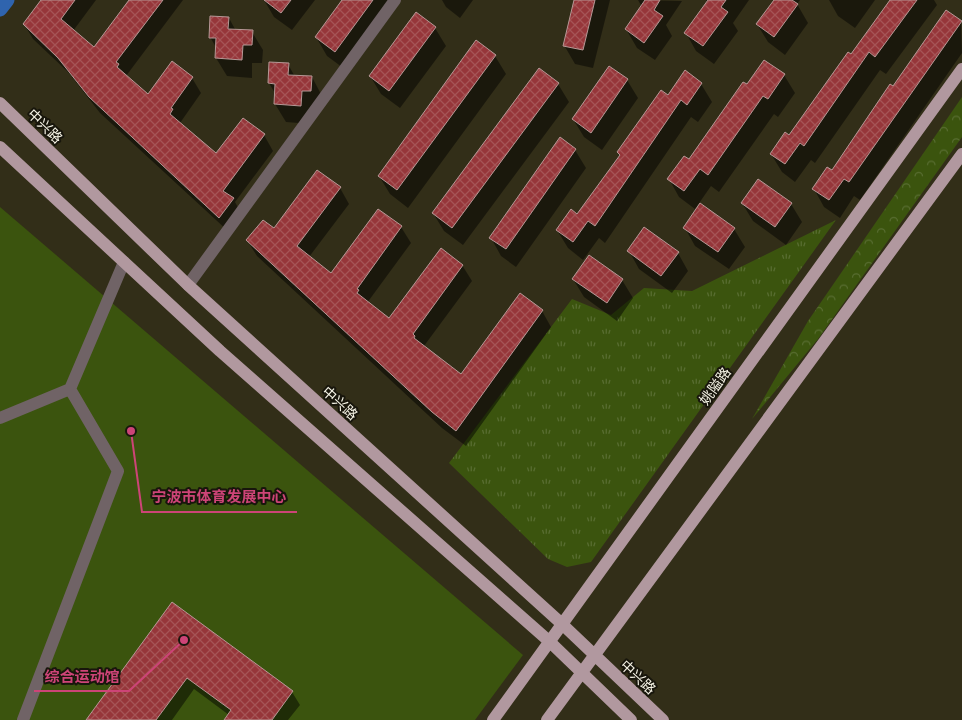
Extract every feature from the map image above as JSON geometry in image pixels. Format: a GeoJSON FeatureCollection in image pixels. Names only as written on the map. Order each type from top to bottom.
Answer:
{"type":"FeatureCollection","features":[{"type":"Feature","properties":{"kind":"main road","name":"姚隘路"},"geometry":{"type":"LineString","coordinates":[[493,720],[962,69]]}},
{"type":"Feature","properties":{"kind":"main road","name":"中兴路"},"geometry":{"type":"LineString","coordinates":[[0,104],[188,285],[562,624],[663,720]]}},
{"type":"Feature","properties":{"kind":"main road"},"geometry":{"type":"LineString","coordinates":[[0,147],[220,351],[550,642],[631,720]]}},
{"type":"Feature","properties":{"kind":"main road"},"geometry":{"type":"LineString","coordinates":[[547,720],[962,154]]}},
{"type":"Feature","properties":{"kind":"street"},"geometry":{"type":"LineString","coordinates":[[188,285],[395,0]]}},
{"type":"Feature","properties":{"kind":"street"},"geometry":{"type":"LineString","coordinates":[[0,418],[70,389],[124,262]]}},
{"type":"Feature","properties":{"kind":"street"},"geometry":{"type":"LineString","coordinates":[[23,720],[118,470],[70,389]]}},
{"type":"Feature","properties":{"kind":"green space"},"geometry":{"type":"Polygon","coordinates":[[[962,97],[962,137],[818,339],[752,419],[808,321],[962,97]]]}},
{"type":"Feature","properties":{"kind":"green space"},"geometry":{"type":"Polygon","coordinates":[[[0,207],[523,655],[475,720],[0,720],[0,207]]]}},
{"type":"Feature","properties":{"kind":"green space"},"geometry":{"type":"Polygon","coordinates":[[[836,220],[591,562],[567,567],[548,559],[449,463],[572,299],[611,315],[644,288],[692,291],[836,220]]]}},
{"type":"Feature","properties":{"kind":"building"},"geometry":{"type":"Polygon","coordinates":[[[41,0],[75,0],[61,19],[94,47],[129,0],[163,0],[116,62],[119,64],[117,67],[148,94],[172,61],[193,77],[171,108],[173,109],[170,114],[216,153],[243,118],[265,134],[223,191],[234,198],[219,218],[89,97],[58,58],[23,24],[41,0]]]}},
{"type":"Feature","properties":{"kind":"building"},"geometry":{"type":"Polygon","coordinates":[[[264,0],[291,0],[281,13],[264,0]]]}},
{"type":"Feature","properties":{"kind":"building"},"geometry":{"type":"Polygon","coordinates":[[[342,0],[373,0],[335,52],[315,37],[342,0]]]}},
{"type":"Feature","properties":{"kind":"building"},"geometry":{"type":"Polygon","coordinates":[[[574,0],[595,0],[583,50],[563,46],[574,0]]]}},
{"type":"Feature","properties":{"kind":"building"},"geometry":{"type":"Polygon","coordinates":[[[645,0],[660,0],[654,10],[663,16],[644,43],[625,29],[645,0]]]}},
{"type":"Feature","properties":{"kind":"building"},"geometry":{"type":"Polygon","coordinates":[[[708,0],[726,0],[721,7],[728,12],[703,46],[684,33],[708,0]]]}},
{"type":"Feature","properties":{"kind":"building"},"geometry":{"type":"Polygon","coordinates":[[[774,0],[792,0],[798,4],[774,37],[756,24],[774,0]]]}},
{"type":"Feature","properties":{"kind":"building"},"geometry":{"type":"Polygon","coordinates":[[[890,0],[917,0],[875,57],[869,52],[804,146],[800,143],[785,164],[770,154],[785,132],[789,135],[848,52],[851,54],[890,0]]]}},
{"type":"Feature","properties":{"kind":"building"},"geometry":{"type":"Polygon","coordinates":[[[946,10],[962,21],[849,182],[844,179],[829,200],[812,189],[827,167],[832,170],[890,84],[893,86],[946,10]]]}},
{"type":"Feature","properties":{"kind":"building"},"geometry":{"type":"Polygon","coordinates":[[[416,12],[436,27],[389,91],[369,76],[416,12]]]}},
{"type":"Feature","properties":{"kind":"building"},"geometry":{"type":"Polygon","coordinates":[[[210,16],[229,17],[228,29],[253,30],[252,45],[243,45],[242,60],[215,58],[216,38],[209,38],[210,16]]]}},
{"type":"Feature","properties":{"kind":"building"},"geometry":{"type":"Polygon","coordinates":[[[476,40],[496,55],[397,190],[378,176],[476,40]]]}},
{"type":"Feature","properties":{"kind":"building"},"geometry":{"type":"Polygon","coordinates":[[[764,60],[785,74],[768,99],[763,96],[708,175],[700,169],[684,191],[667,179],[684,156],[689,159],[743,82],[747,84],[764,60]]]}},
{"type":"Feature","properties":{"kind":"building"},"geometry":{"type":"Polygon","coordinates":[[[269,62],[289,63],[288,75],[312,76],[311,91],[302,91],[301,106],[274,104],[275,84],[268,83],[269,62]]]}},
{"type":"Feature","properties":{"kind":"building"},"geometry":{"type":"Polygon","coordinates":[[[609,66],[628,79],[591,133],[572,119],[609,66]]]}},
{"type":"Feature","properties":{"kind":"building"},"geometry":{"type":"Polygon","coordinates":[[[539,68],[559,83],[452,228],[432,213],[539,68]]]}},
{"type":"Feature","properties":{"kind":"building"},"geometry":{"type":"Polygon","coordinates":[[[685,70],[702,83],[687,105],[681,100],[595,226],[588,221],[573,242],[556,230],[571,209],[577,214],[620,155],[617,152],[661,90],[668,95],[685,70]]]}},
{"type":"Feature","properties":{"kind":"building"},"geometry":{"type":"Polygon","coordinates":[[[560,137],[576,149],[506,249],[489,238],[560,137]]]}},
{"type":"Feature","properties":{"kind":"building"},"geometry":{"type":"Polygon","coordinates":[[[317,170],[341,187],[297,246],[331,273],[378,209],[402,226],[357,289],[359,290],[357,293],[389,318],[441,248],[463,265],[413,334],[414,338],[461,374],[520,293],[543,310],[456,431],[432,412],[246,240],[263,220],[274,228],[317,170]]]}},
{"type":"Feature","properties":{"kind":"building"},"geometry":{"type":"Polygon","coordinates":[[[758,179],[792,203],[775,227],[741,203],[758,179]]]}},
{"type":"Feature","properties":{"kind":"building"},"geometry":{"type":"Polygon","coordinates":[[[700,203],[735,228],[718,252],[683,228],[700,203]]]}},
{"type":"Feature","properties":{"kind":"building"},"geometry":{"type":"Polygon","coordinates":[[[644,227],[679,252],[661,276],[627,251],[644,227]]]}},
{"type":"Feature","properties":{"kind":"building"},"geometry":{"type":"Polygon","coordinates":[[[589,255],[623,279],[607,303],[572,279],[589,255]]]}},
{"type":"Feature","properties":{"kind":"building"},"geometry":{"type":"Polygon","coordinates":[[[172,602],[293,691],[272,720],[224,720],[231,710],[187,678],[156,720],[86,720],[172,602]]]}},
{"type":"Feature","properties":{"kind":"waterway"},"geometry":{"type":"LineString","coordinates":[[0,9],[7,0]]}},
{"type":"Feature","properties":{"kind":"place","name":"宁波市体育发展中心"},"geometry":{"type":"Point","coordinates":[131,431]}},
{"type":"Feature","properties":{"kind":"place","name":"综合运动馆"},"geometry":{"type":"Point","coordinates":[184,640]}}]}
